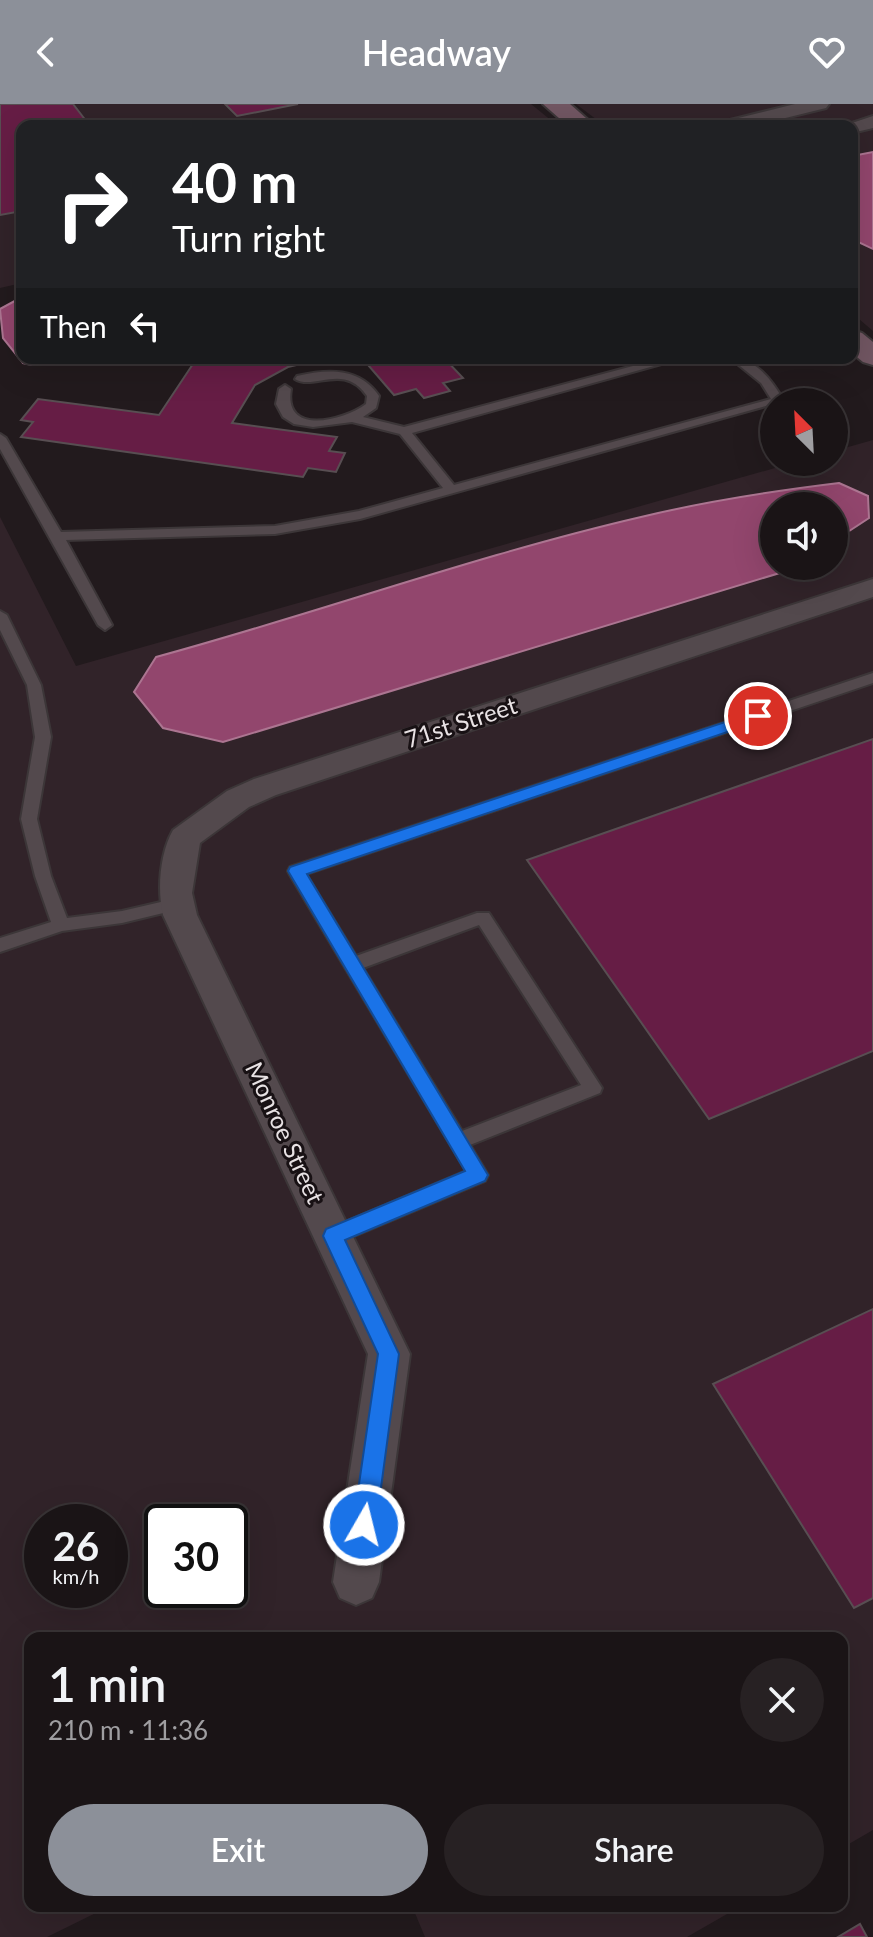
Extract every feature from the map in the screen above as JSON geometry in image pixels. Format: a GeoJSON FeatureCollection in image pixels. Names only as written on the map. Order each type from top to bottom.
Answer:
{"type":"FeatureCollection","features":[{"type":"Feature","properties":{"kind":"street"},"geometry":{"type":"LineString","coordinates":[[555,104],[575,120]]}},
{"type":"Feature","properties":{"kind":"street"},"geometry":{"type":"LineString","coordinates":[[754,120],[819,104]]}},
{"type":"Feature","properties":{"kind":"street","name":"71st Street"},"geometry":{"type":"LineString","coordinates":[[203,963],[180,915],[175,893],[185,838],[238,799],[280,782],[870,591]]}},
{"type":"Feature","properties":{"kind":"street","name":"Monroe Street"},"geometry":{"type":"LineString","coordinates":[[203,963],[389,1354],[356,1582]]}},
{"type":"Feature","properties":{"kind":"lane"},"geometry":{"type":"LineString","coordinates":[[285,389],[280,400],[282,407],[299,420],[327,424],[355,419],[404,431],[655,364]]}},
{"type":"Feature","properties":{"kind":"lane"},"geometry":{"type":"LineString","coordinates":[[57,536],[275,530],[360,515],[778,401],[766,381],[744,364]]}},
{"type":"Feature","properties":{"kind":"lane"},"geometry":{"type":"LineString","coordinates":[[301,379],[332,375],[360,381],[373,396],[372,405],[355,419]]}},
{"type":"Feature","properties":{"kind":"lane"},"geometry":{"type":"LineString","coordinates":[[404,431],[451,490]]}},
{"type":"Feature","properties":{"kind":"lane"},"geometry":{"type":"LineString","coordinates":[[0,438],[105,625]]}},
{"type":"Feature","properties":{"kind":"lane"},"geometry":{"type":"LineString","coordinates":[[0,615],[34,685],[43,737],[29,819],[43,876],[61,925]]}},
{"type":"Feature","properties":{"kind":"lane"},"geometry":{"type":"LineString","coordinates":[[333,1236],[478,1175],[296,871],[873,678]]}},
{"type":"Feature","properties":{"kind":"lane"},"geometry":{"type":"LineString","coordinates":[[0,945],[61,925],[122,917],[178,904]]}},
{"type":"Feature","properties":{"kind":"lane"},"geometry":{"type":"LineString","coordinates":[[352,965],[483,917],[593,1088],[458,1141]]}},
{"type":"Feature","properties":{"kind":"shaded area"},"geometry":{"type":"Polygon","coordinates":[[[0,104],[531,104],[551,120],[16,120],[16,284],[0,288],[0,104]]]}},
{"type":"Feature","properties":{"kind":"shaded area"},"geometry":{"type":"Polygon","coordinates":[[[576,104],[873,104],[873,331],[858,318],[858,120],[597,120],[576,104]]]}},
{"type":"Feature","properties":{"kind":"shaded area"},"geometry":{"type":"Polygon","coordinates":[[[873,152],[873,249],[858,242],[858,155],[873,152]]]}},
{"type":"Feature","properties":{"kind":"shaded area"},"geometry":{"type":"Polygon","coordinates":[[[16,300],[16,354],[3,338],[0,309],[16,300]]]}},
{"type":"Feature","properties":{"kind":"shaded area"},"geometry":{"type":"Polygon","coordinates":[[[873,440],[873,1830],[848,1845],[848,1632],[24,1632],[24,1912],[98,1912],[47,1937],[0,1937],[0,517],[76,666],[760,472],[760,476],[848,476],[848,447],[873,440]]]}},
{"type":"Feature","properties":{"kind":"shaded area"},"geometry":{"type":"Polygon","coordinates":[[[839,483],[868,496],[869,518],[848,532],[848,492],[775,492],[839,483]]]}},
{"type":"Feature","properties":{"kind":"shaded area"},"geometry":{"type":"Polygon","coordinates":[[[760,494],[760,579],[223,742],[163,728],[134,692],[156,657],[580,532],[760,494]]]}},
{"type":"Feature","properties":{"kind":"shaded area"},"geometry":{"type":"Polygon","coordinates":[[[415,1912],[731,1912],[687,1937],[425,1937],[415,1912]]]}},
{"type":"Feature","properties":{"kind":"building"},"geometry":{"type":"Polygon","coordinates":[[[0,104],[73,104],[85,120],[16,120],[16,212],[0,215],[0,104]]]}},
{"type":"Feature","properties":{"kind":"building"},"geometry":{"type":"Polygon","coordinates":[[[225,104],[298,104],[237,116],[225,104]]]}},
{"type":"Feature","properties":{"kind":"building"},"geometry":{"type":"Polygon","coordinates":[[[193,364],[301,364],[288,367],[255,385],[232,423],[337,437],[329,451],[345,453],[336,472],[308,468],[303,477],[21,437],[33,422],[21,420],[38,399],[159,415],[193,364]]]}},
{"type":"Feature","properties":{"kind":"building"},"geometry":{"type":"Polygon","coordinates":[[[367,364],[450,364],[463,378],[443,383],[450,391],[424,398],[416,389],[394,395],[367,364]]]}},
{"type":"Feature","properties":{"kind":"building"},"geometry":{"type":"Polygon","coordinates":[[[873,739],[873,1051],[709,1119],[527,860],[873,739]]]}},
{"type":"Feature","properties":{"kind":"building"},"geometry":{"type":"Polygon","coordinates":[[[873,1309],[873,1598],[854,1608],[713,1384],[873,1309]]]}},
{"type":"Feature","properties":{"kind":"building"},"geometry":{"type":"Polygon","coordinates":[[[860,1924],[867,1937],[838,1937],[860,1924]]]}},
{"type":"Feature","properties":{"kind":"route"},"geometry":{"type":"LineString","coordinates":[[364,1525],[389,1354],[333,1236],[478,1175],[296,871],[758,716]]}}]}
